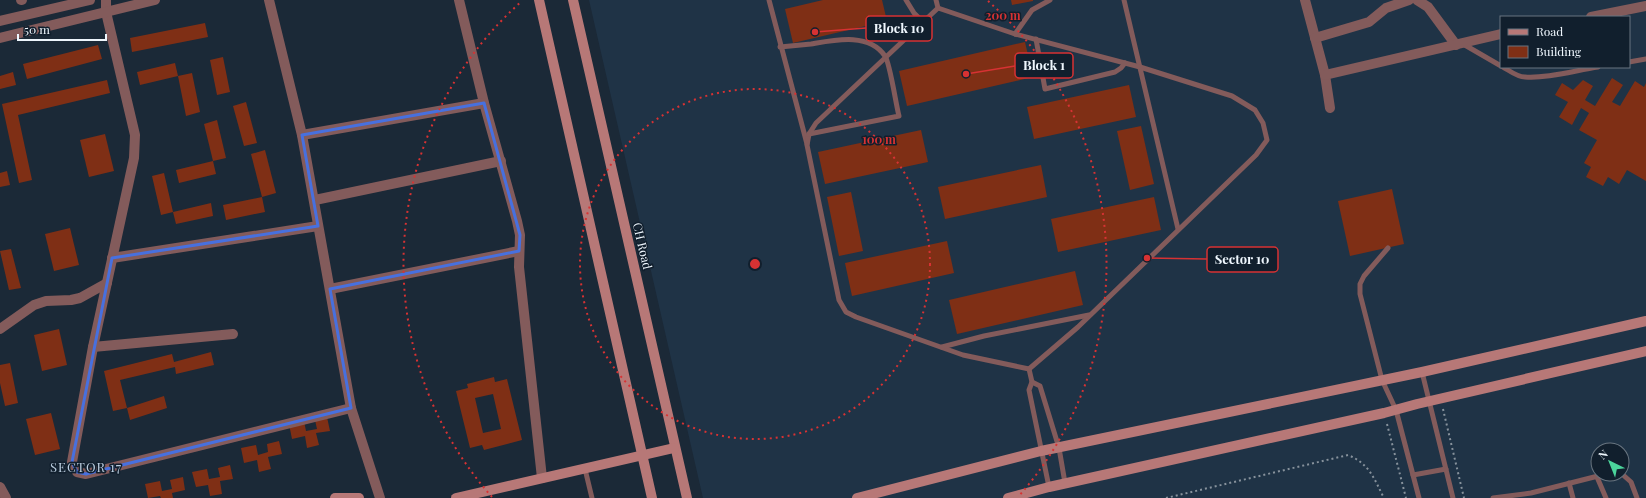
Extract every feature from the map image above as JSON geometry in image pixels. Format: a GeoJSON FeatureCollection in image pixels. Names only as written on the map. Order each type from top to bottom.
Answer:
{"type":"FeatureCollection","features":[{"type":"Feature","properties":{"kind":"street"},"geometry":{"type":"LineString","coordinates":[[0,21],[90,0]]}},
{"type":"Feature","properties":{"kind":"street"},"geometry":{"type":"LineString","coordinates":[[106,0],[106,12],[135,135],[135,146],[134,158],[93,347],[72,462],[76,472],[86,474],[351,408]]}},
{"type":"Feature","properties":{"kind":"street"},"geometry":{"type":"LineString","coordinates":[[0,38],[155,0]]}},
{"type":"Feature","properties":{"kind":"street"},"geometry":{"type":"LineString","coordinates":[[269,0],[302,135],[315,200],[318,226],[351,408],[380,498]]}},
{"type":"Feature","properties":{"kind":"street"},"geometry":{"type":"LineString","coordinates":[[458,0],[520,235],[519,268],[542,478]]}},
{"type":"Feature","properties":{"kind":"street"},"geometry":{"type":"LineString","coordinates":[[538,0],[652,498]]}},
{"type":"Feature","properties":{"kind":"street","name":"CH Road"},"geometry":{"type":"LineString","coordinates":[[572,0],[674,448],[687,498]]}},
{"type":"Feature","properties":{"kind":"street"},"geometry":{"type":"LineString","coordinates":[[1305,0],[1325,75],[1330,108]]}},
{"type":"Feature","properties":{"kind":"street"},"geometry":{"type":"LineString","coordinates":[[1315,38],[1369,22],[1386,8],[1409,0]]}},
{"type":"Feature","properties":{"kind":"street"},"geometry":{"type":"LineString","coordinates":[[1417,0],[1428,7],[1459,44]]}},
{"type":"Feature","properties":{"kind":"street"},"geometry":{"type":"LineString","coordinates":[[1596,16],[1646,6]]}},
{"type":"Feature","properties":{"kind":"street"},"geometry":{"type":"LineString","coordinates":[[1325,75],[1500,34]]}},
{"type":"Feature","properties":{"kind":"street"},"geometry":{"type":"LineString","coordinates":[[302,135],[484,103]]}},
{"type":"Feature","properties":{"kind":"street"},"geometry":{"type":"LineString","coordinates":[[315,200],[500,161]]}},
{"type":"Feature","properties":{"kind":"street"},"geometry":{"type":"LineString","coordinates":[[112,258],[318,226]]}},
{"type":"Feature","properties":{"kind":"street"},"geometry":{"type":"LineString","coordinates":[[330,289],[519,251]]}},
{"type":"Feature","properties":{"kind":"street"},"geometry":{"type":"LineString","coordinates":[[0,329],[34,305],[46,301],[71,300],[80,298],[107,283]]}},
{"type":"Feature","properties":{"kind":"street"},"geometry":{"type":"LineString","coordinates":[[857,498],[1041,451],[1422,372],[1646,321]]}},
{"type":"Feature","properties":{"kind":"street"},"geometry":{"type":"LineString","coordinates":[[93,347],[233,334]]}},
{"type":"Feature","properties":{"kind":"street"},"geometry":{"type":"LineString","coordinates":[[1010,498],[1065,483],[1384,413],[1441,398],[1646,351]]}},
{"type":"Feature","properties":{"kind":"street"},"geometry":{"type":"LineString","coordinates":[[456,498],[674,448]]}},
{"type":"Feature","properties":{"kind":"street"},"geometry":{"type":"LineString","coordinates":[[0,488],[6,498]]}},
{"type":"Feature","properties":{"kind":"street"},"geometry":{"type":"LineString","coordinates":[[336,498],[359,498]]}},
{"type":"Feature","properties":{"kind":"lane"},"geometry":{"type":"LineString","coordinates":[[769,0],[780,47],[807,145],[840,300],[846,312],[856,317],[963,355],[1029,369]]}},
{"type":"Feature","properties":{"kind":"lane"},"geometry":{"type":"LineString","coordinates":[[906,0],[922,22]]}},
{"type":"Feature","properties":{"kind":"lane"},"geometry":{"type":"LineString","coordinates":[[936,0],[938,8]]}},
{"type":"Feature","properties":{"kind":"lane"},"geometry":{"type":"LineString","coordinates":[[1015,34],[1032,10],[1050,0]]}},
{"type":"Feature","properties":{"kind":"lane"},"geometry":{"type":"LineString","coordinates":[[1124,0],[1178,229]]}},
{"type":"Feature","properties":{"kind":"lane"},"geometry":{"type":"LineString","coordinates":[[807,145],[809,134],[816,124],[938,8]]}},
{"type":"Feature","properties":{"kind":"lane"},"geometry":{"type":"LineString","coordinates":[[938,8],[1015,34],[1140,67],[1232,96],[1255,110],[1263,123],[1267,140],[1256,155],[1090,315],[1029,369]]}},
{"type":"Feature","properties":{"kind":"lane"},"geometry":{"type":"LineString","coordinates":[[780,47],[810,44],[835,39],[862,41],[877,47],[886,57],[899,116],[809,134]]}},
{"type":"Feature","properties":{"kind":"lane"},"geometry":{"type":"LineString","coordinates":[[1036,39],[1046,89],[1115,72],[1125,63]]}},
{"type":"Feature","properties":{"kind":"lane"},"geometry":{"type":"LineString","coordinates":[[1459,44],[1500,66]]}},
{"type":"Feature","properties":{"kind":"lane"},"geometry":{"type":"LineString","coordinates":[[1630,62],[1646,59]]}},
{"type":"Feature","properties":{"kind":"lane"},"geometry":{"type":"LineString","coordinates":[[1504,68],[1517,76],[1525,77],[1538,77],[1592,68]]}},
{"type":"Feature","properties":{"kind":"lane"},"geometry":{"type":"LineString","coordinates":[[1388,248],[1364,276],[1360,284],[1360,294],[1382,380],[1396,410],[1419,498]]}},
{"type":"Feature","properties":{"kind":"lane"},"geometry":{"type":"LineString","coordinates":[[942,347],[984,336],[1090,315]]}},
{"type":"Feature","properties":{"kind":"lane"},"geometry":{"type":"LineString","coordinates":[[1029,369],[1032,382],[1029,390],[1049,487]]}},
{"type":"Feature","properties":{"kind":"lane"},"geometry":{"type":"LineString","coordinates":[[1422,372],[1453,498]]}},
{"type":"Feature","properties":{"kind":"lane"},"geometry":{"type":"LineString","coordinates":[[1032,382],[1040,386],[1059,448],[1065,483]]}},
{"type":"Feature","properties":{"kind":"lane"},"geometry":{"type":"LineString","coordinates":[[585,468],[592,498]]}},
{"type":"Feature","properties":{"kind":"lane"},"geometry":{"type":"LineString","coordinates":[[1413,475],[1446,469]]}},
{"type":"Feature","properties":{"kind":"lane"},"geometry":{"type":"LineString","coordinates":[[1493,498],[1532,495],[1568,483],[1590,478]]}},
{"type":"Feature","properties":{"kind":"lane"},"geometry":{"type":"LineString","coordinates":[[1630,481],[1637,498]]}},
{"type":"Feature","properties":{"kind":"lane"},"geometry":{"type":"LineString","coordinates":[[1599,482],[1606,498]]}},
{"type":"Feature","properties":{"kind":"lane"},"geometry":{"type":"LineString","coordinates":[[1568,483],[1573,498]]}},
{"type":"Feature","properties":{"kind":"path"},"geometry":{"type":"LineString","coordinates":[[1441,398],[1464,498]]}},
{"type":"Feature","properties":{"kind":"path"},"geometry":{"type":"LineString","coordinates":[[1384,413],[1406,498]]}},
{"type":"Feature","properties":{"kind":"path"},"geometry":{"type":"LineString","coordinates":[[1166,498],[1348,455],[1359,460],[1369,469],[1384,498]]}},
{"type":"Feature","properties":{"kind":"highlighted area"},"geometry":{"type":"Polygon","coordinates":[[[484,103],[520,235],[519,251],[330,289],[351,408],[86,474],[77,472],[72,462],[112,258],[318,226],[302,135],[484,103]]]}},
{"type":"Feature","properties":{"kind":"shaded area"},"geometry":{"type":"Polygon","coordinates":[[[589,0],[1646,0],[1646,498],[703,498],[589,0]]]}},
{"type":"Feature","properties":{"kind":"building"},"geometry":{"type":"Polygon","coordinates":[[[823,0],[882,0],[887,21],[793,43],[785,9],[823,0]]]}},
{"type":"Feature","properties":{"kind":"building"},"geometry":{"type":"Polygon","coordinates":[[[1011,0],[1033,0],[1033,1],[1012,5],[1011,0]]]}},
{"type":"Feature","properties":{"kind":"building"},"geometry":{"type":"Polygon","coordinates":[[[205,23],[208,37],[132,52],[130,38],[205,23]]]}},
{"type":"Feature","properties":{"kind":"building"},"geometry":{"type":"Polygon","coordinates":[[[1025,42],[1033,77],[907,106],[899,71],[1025,42]]]}},
{"type":"Feature","properties":{"kind":"building"},"geometry":{"type":"Polygon","coordinates":[[[98,45],[102,59],[27,79],[23,64],[98,45]]]}},
{"type":"Feature","properties":{"kind":"building"},"geometry":{"type":"Polygon","coordinates":[[[223,57],[230,92],[217,95],[210,60],[223,57]]]}},
{"type":"Feature","properties":{"kind":"building"},"geometry":{"type":"Polygon","coordinates":[[[175,63],[178,76],[140,85],[137,72],[175,63]]]}},
{"type":"Feature","properties":{"kind":"building"},"geometry":{"type":"Polygon","coordinates":[[[13,72],[16,85],[0,89],[0,76],[13,72]]]}},
{"type":"Feature","properties":{"kind":"building"},"geometry":{"type":"Polygon","coordinates":[[[192,73],[200,112],[186,116],[178,76],[192,73]]]}},
{"type":"Feature","properties":{"kind":"building"},"geometry":{"type":"Polygon","coordinates":[[[1612,78],[1623,85],[1612,102],[1620,106],[1635,81],[1644,87],[1646,83],[1646,181],[1627,170],[1619,184],[1608,177],[1603,186],[1586,177],[1591,167],[1584,163],[1597,140],[1579,130],[1589,113],[1581,108],[1572,125],[1559,117],[1568,102],[1555,95],[1562,83],[1573,90],[1583,80],[1593,86],[1585,100],[1595,106],[1612,78]]]}},
{"type":"Feature","properties":{"kind":"building"},"geometry":{"type":"Polygon","coordinates":[[[107,80],[110,93],[18,115],[32,180],[19,183],[2,104],[107,80]]]}},
{"type":"Feature","properties":{"kind":"building"},"geometry":{"type":"Polygon","coordinates":[[[1129,85],[1136,117],[1034,139],[1027,107],[1129,85]]]}},
{"type":"Feature","properties":{"kind":"building"},"geometry":{"type":"Polygon","coordinates":[[[246,102],[257,143],[244,146],[233,106],[246,102]]]}},
{"type":"Feature","properties":{"kind":"building"},"geometry":{"type":"Polygon","coordinates":[[[217,120],[226,158],[213,161],[204,124],[217,120]]]}},
{"type":"Feature","properties":{"kind":"building"},"geometry":{"type":"Polygon","coordinates":[[[1141,126],[1154,184],[1130,190],[1117,131],[1141,126]]]}},
{"type":"Feature","properties":{"kind":"building"},"geometry":{"type":"Polygon","coordinates":[[[921,130],[928,162],[825,184],[818,152],[921,130]]]}},
{"type":"Feature","properties":{"kind":"building"},"geometry":{"type":"Polygon","coordinates":[[[105,134],[114,171],[89,177],[80,140],[105,134]]]}},
{"type":"Feature","properties":{"kind":"building"},"geometry":{"type":"Polygon","coordinates":[[[265,150],[276,193],[262,197],[251,154],[265,150]]]}},
{"type":"Feature","properties":{"kind":"building"},"geometry":{"type":"Polygon","coordinates":[[[213,161],[216,174],[179,183],[176,170],[213,161]]]}},
{"type":"Feature","properties":{"kind":"building"},"geometry":{"type":"Polygon","coordinates":[[[1041,165],[1047,197],[945,219],[938,187],[1041,165]]]}},
{"type":"Feature","properties":{"kind":"building"},"geometry":{"type":"Polygon","coordinates":[[[7,171],[10,185],[0,187],[0,173],[7,171]]]}},
{"type":"Feature","properties":{"kind":"building"},"geometry":{"type":"Polygon","coordinates":[[[164,173],[173,212],[161,215],[152,176],[164,173]]]}},
{"type":"Feature","properties":{"kind":"building"},"geometry":{"type":"Polygon","coordinates":[[[1392,189],[1404,244],[1350,256],[1338,201],[1392,189]]]}},
{"type":"Feature","properties":{"kind":"building"},"geometry":{"type":"Polygon","coordinates":[[[851,192],[863,251],[839,256],[827,197],[851,192]]]}},
{"type":"Feature","properties":{"kind":"building"},"geometry":{"type":"Polygon","coordinates":[[[262,197],[265,212],[226,220],[223,205],[262,197]]]}},
{"type":"Feature","properties":{"kind":"building"},"geometry":{"type":"Polygon","coordinates":[[[1154,197],[1161,230],[1058,252],[1051,219],[1154,197]]]}},
{"type":"Feature","properties":{"kind":"building"},"geometry":{"type":"Polygon","coordinates":[[[211,203],[213,216],[176,224],[173,212],[211,203]]]}},
{"type":"Feature","properties":{"kind":"building"},"geometry":{"type":"Polygon","coordinates":[[[70,228],[79,265],[54,271],[45,234],[70,228]]]}},
{"type":"Feature","properties":{"kind":"building"},"geometry":{"type":"Polygon","coordinates":[[[947,241],[954,273],[852,296],[845,263],[947,241]]]}},
{"type":"Feature","properties":{"kind":"building"},"geometry":{"type":"Polygon","coordinates":[[[11,249],[21,288],[9,290],[0,251],[11,249]]]}},
{"type":"Feature","properties":{"kind":"building"},"geometry":{"type":"Polygon","coordinates":[[[1075,271],[1083,305],[957,334],[949,300],[1075,271]]]}},
{"type":"Feature","properties":{"kind":"building"},"geometry":{"type":"Polygon","coordinates":[[[59,329],[67,365],[42,371],[34,335],[59,329]]]}},
{"type":"Feature","properties":{"kind":"building"},"geometry":{"type":"Polygon","coordinates":[[[211,352],[214,365],[176,374],[175,367],[120,380],[127,408],[113,411],[104,371],[172,354],[174,362],[211,352]]]}},
{"type":"Feature","properties":{"kind":"building"},"geometry":{"type":"Polygon","coordinates":[[[10,363],[18,403],[5,406],[0,383],[0,365],[10,363]]]}},
{"type":"Feature","properties":{"kind":"building"},"geometry":{"type":"Polygon","coordinates":[[[494,377],[495,382],[507,379],[522,440],[484,450],[482,445],[470,448],[456,391],[468,388],[467,384],[494,377]],[[493,394],[475,398],[483,433],[501,429],[493,394]]]}},
{"type":"Feature","properties":{"kind":"building"},"geometry":{"type":"Polygon","coordinates":[[[164,396],[167,408],[130,420],[127,408],[164,396]]]}},
{"type":"Feature","properties":{"kind":"building"},"geometry":{"type":"Polygon","coordinates":[[[51,413],[60,449],[35,455],[26,419],[51,413]]]}},
{"type":"Feature","properties":{"kind":"building"},"geometry":{"type":"Polygon","coordinates":[[[327,417],[330,431],[316,433],[319,445],[307,448],[305,436],[292,439],[289,424],[304,421],[306,431],[317,429],[315,420],[327,417]]]}},
{"type":"Feature","properties":{"kind":"building"},"geometry":{"type":"Polygon","coordinates":[[[279,441],[282,454],[268,457],[271,469],[259,472],[257,460],[244,463],[241,448],[256,445],[258,455],[268,452],[267,444],[279,441]]]}},
{"type":"Feature","properties":{"kind":"building"},"geometry":{"type":"Polygon","coordinates":[[[230,465],[233,479],[220,481],[222,494],[210,496],[208,485],[196,487],[192,472],[207,469],[209,479],[220,477],[218,468],[230,465]]]}},
{"type":"Feature","properties":{"kind":"building"},"geometry":{"type":"Polygon","coordinates":[[[183,477],[185,490],[172,493],[173,498],[161,498],[160,496],[148,498],[145,484],[160,481],[162,491],[172,489],[170,480],[183,477]]]}},
{"type":"Feature","properties":{"kind":"place","name":"Block 10"},"geometry":{"type":"Point","coordinates":[815,32]}},
{"type":"Feature","properties":{"kind":"place","name":"Block 1"},"geometry":{"type":"Point","coordinates":[966,74]}},
{"type":"Feature","properties":{"kind":"place","name":"Sector 10"},"geometry":{"type":"Point","coordinates":[1147,258]}},
{"type":"Feature","properties":{"kind":"district","name":"SECTOR 17"},"geometry":{"type":"Point","coordinates":[86,467]}}]}
